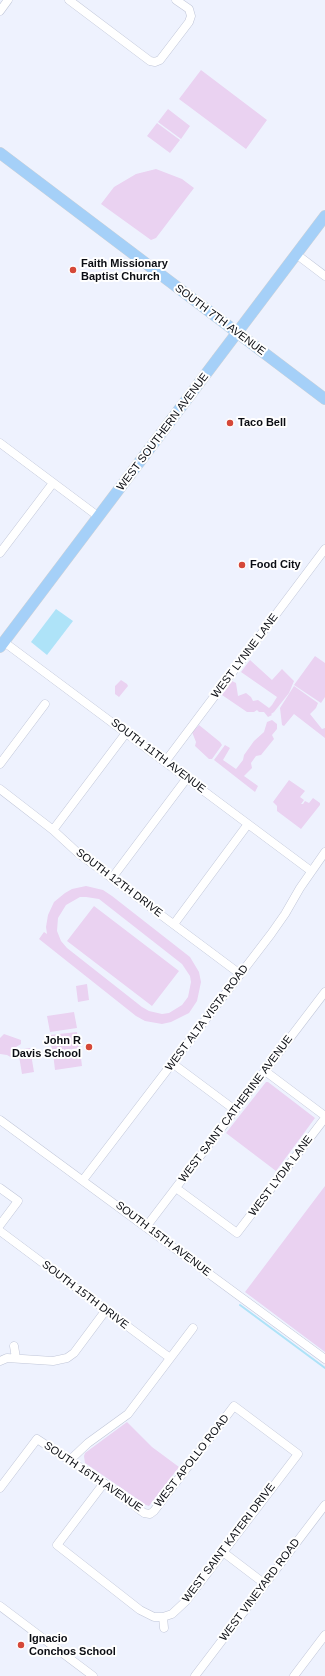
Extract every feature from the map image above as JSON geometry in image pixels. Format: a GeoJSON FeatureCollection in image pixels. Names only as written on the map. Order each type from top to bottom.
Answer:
{"type":"FeatureCollection","features":[{"type":"Feature","properties":{"kind":"main road","name":"SOUTH 7TH AVENUE"},"geometry":{"type":"LineString","coordinates":[[0,153],[325,399]]}},
{"type":"Feature","properties":{"kind":"main road","name":"WEST SOUTHERN AVENUE"},"geometry":{"type":"LineString","coordinates":[[2,644],[325,216]]}},
{"type":"Feature","properties":{"kind":"street"},"geometry":{"type":"LineString","coordinates":[[0,11],[8,0]]}},
{"type":"Feature","properties":{"kind":"street"},"geometry":{"type":"LineString","coordinates":[[69,0],[150,61],[155,62],[160,60],[189,22],[191,16],[189,9],[176,0]]}},
{"type":"Feature","properties":{"kind":"street"},"geometry":{"type":"LineString","coordinates":[[296,254],[325,276]]}},
{"type":"Feature","properties":{"kind":"street"},"geometry":{"type":"LineString","coordinates":[[0,443],[99,517]]}},
{"type":"Feature","properties":{"kind":"street"},"geometry":{"type":"LineString","coordinates":[[0,553],[53,483]]}},
{"type":"Feature","properties":{"kind":"street","name":"WEST LYNNE LANE"},"geometry":{"type":"LineString","coordinates":[[165,762],[325,550]]}},
{"type":"Feature","properties":{"kind":"street","name":"SOUTH 11TH AVENUE"},"geometry":{"type":"LineString","coordinates":[[2,644],[126,733],[311,871]]}},
{"type":"Feature","properties":{"kind":"street"},"geometry":{"type":"LineString","coordinates":[[0,764],[45,704]]}},
{"type":"Feature","properties":{"kind":"street"},"geometry":{"type":"LineString","coordinates":[[53,830],[126,733]]}},
{"type":"Feature","properties":{"kind":"street"},"geometry":{"type":"LineString","coordinates":[[112,878],[187,778]]}},
{"type":"Feature","properties":{"kind":"street","name":"SOUTH 12TH DRIVE"},"geometry":{"type":"LineString","coordinates":[[0,789],[53,830],[78,853],[240,974]]}},
{"type":"Feature","properties":{"kind":"street"},"geometry":{"type":"LineString","coordinates":[[174,924],[248,824]]}},
{"type":"Feature","properties":{"kind":"street","name":"WEST ALTA VISTA ROAD"},"geometry":{"type":"LineString","coordinates":[[83,1180],[285,914],[300,888],[325,852]]}},
{"type":"Feature","properties":{"kind":"street","name":"WEST SAINT CATHERINE AVENUE"},"geometry":{"type":"LineString","coordinates":[[146,1227],[325,992]]}},
{"type":"Feature","properties":{"kind":"street"},"geometry":{"type":"LineString","coordinates":[[172,1063],[235,1110]]}},
{"type":"Feature","properties":{"kind":"street"},"geometry":{"type":"LineString","coordinates":[[265,1071],[325,1117]]}},
{"type":"Feature","properties":{"kind":"street","name":"WEST LYDIA LANE"},"geometry":{"type":"LineString","coordinates":[[176,1188],[237,1233],[325,1117]]}},
{"type":"Feature","properties":{"kind":"street","name":"SOUTH 15TH AVENUE"},"geometry":{"type":"LineString","coordinates":[[0,1120],[325,1359]]}},
{"type":"Feature","properties":{"kind":"street"},"geometry":{"type":"LineString","coordinates":[[0,1188],[18,1201],[0,1225]]}},
{"type":"Feature","properties":{"kind":"street","name":"SOUTH 15TH DRIVE"},"geometry":{"type":"LineString","coordinates":[[0,1231],[170,1358]]}},
{"type":"Feature","properties":{"kind":"street"},"geometry":{"type":"LineString","coordinates":[[0,1361],[7,1358],[53,1361],[67,1358],[74,1353],[106,1310]]}},
{"type":"Feature","properties":{"kind":"street"},"geometry":{"type":"LineString","coordinates":[[70,1460],[88,1443],[128,1414],[193,1328]]}},
{"type":"Feature","properties":{"kind":"street"},"geometry":{"type":"LineString","coordinates":[[14,1346],[16,1358]]}},
{"type":"Feature","properties":{"kind":"street","name":"WEST APOLLO ROAD"},"geometry":{"type":"LineString","coordinates":[[150,1514],[154,1511],[234,1406],[298,1454]]}},
{"type":"Feature","properties":{"kind":"street","name":"SOUTH 16TH AVENUE"},"geometry":{"type":"LineString","coordinates":[[0,1488],[37,1439],[104,1482],[144,1513],[150,1514]]}},
{"type":"Feature","properties":{"kind":"street","name":"WEST SAINT KATERI DRIVE"},"geometry":{"type":"LineString","coordinates":[[163,1617],[172,1614],[179,1609],[298,1454]]}},
{"type":"Feature","properties":{"kind":"street"},"geometry":{"type":"LineString","coordinates":[[104,1482],[57,1545],[140,1610],[154,1617],[163,1617],[164,1628]]}},
{"type":"Feature","properties":{"kind":"street","name":"WEST VINEYARD ROAD"},"geometry":{"type":"LineString","coordinates":[[195,1676],[325,1505]]}},
{"type":"Feature","properties":{"kind":"street"},"geometry":{"type":"LineString","coordinates":[[223,1552],[265,1584]]}},
{"type":"Feature","properties":{"kind":"street"},"geometry":{"type":"LineString","coordinates":[[0,1606],[93,1676]]}},
{"type":"Feature","properties":{"kind":"street"},"geometry":{"type":"LineString","coordinates":[[294,1676],[325,1635]]}},
{"type":"Feature","properties":{"kind":"shaded area"},"geometry":{"type":"Polygon","coordinates":[[[201,70],[267,120],[246,149],[179,99],[201,70]]]}},
{"type":"Feature","properties":{"kind":"shaded area"},"geometry":{"type":"Polygon","coordinates":[[[168,109],[190,126],[181,139],[158,122],[168,109]]]}},
{"type":"Feature","properties":{"kind":"shaded area"},"geometry":{"type":"Polygon","coordinates":[[[157,123],[180,140],[170,153],[147,136],[157,123]]]}},
{"type":"Feature","properties":{"kind":"shaded area"},"geometry":{"type":"Polygon","coordinates":[[[156,169],[182,179],[194,188],[156,238],[151,240],[101,204],[114,187],[136,174],[156,169]]]}},
{"type":"Feature","properties":{"kind":"shaded area"},"geometry":{"type":"Polygon","coordinates":[[[315,656],[325,663],[325,697],[321,703],[294,685],[315,656]]]}},
{"type":"Feature","properties":{"kind":"shaded area"},"geometry":{"type":"Polygon","coordinates":[[[250,660],[272,680],[282,669],[294,681],[289,693],[271,714],[272,715],[268,717],[264,712],[259,712],[257,710],[254,712],[247,712],[222,695],[232,681],[236,683],[238,696],[246,693],[253,701],[258,700],[269,708],[272,705],[277,697],[241,672],[250,660]]]}},
{"type":"Feature","properties":{"kind":"shaded area"},"geometry":{"type":"Polygon","coordinates":[[[121,680],[128,686],[119,697],[115,694],[115,686],[121,680]]]}},
{"type":"Feature","properties":{"kind":"shaded area"},"geometry":{"type":"Polygon","coordinates":[[[294,686],[318,703],[316,708],[310,714],[322,729],[325,728],[325,738],[294,714],[284,726],[282,725],[280,708],[294,686]]]}},
{"type":"Feature","properties":{"kind":"shaded area"},"geometry":{"type":"Polygon","coordinates":[[[272,720],[277,724],[277,729],[272,735],[274,739],[261,755],[256,756],[251,763],[252,768],[244,776],[258,786],[255,792],[214,760],[225,745],[230,748],[223,760],[236,769],[254,741],[264,732],[267,722],[272,720]]]}},
{"type":"Feature","properties":{"kind":"shaded area"},"geometry":{"type":"Polygon","coordinates":[[[199,725],[222,745],[212,759],[209,759],[195,746],[196,742],[192,732],[199,725]]]}},
{"type":"Feature","properties":{"kind":"shaded area"},"geometry":{"type":"Polygon","coordinates":[[[289,780],[305,791],[300,797],[304,800],[301,804],[305,801],[309,803],[313,798],[320,803],[301,829],[277,811],[277,806],[273,802],[289,780]]]}},
{"type":"Feature","properties":{"kind":"shaded area"},"geometry":{"type":"Polygon","coordinates":[[[86,886],[103,890],[190,957],[199,972],[201,982],[197,1001],[189,1013],[171,1022],[162,1024],[145,1021],[136,1016],[39,939],[44,932],[47,934],[46,927],[48,915],[54,902],[72,889],[86,886]],[[80,897],[66,905],[58,918],[57,931],[61,941],[67,948],[149,1011],[162,1014],[169,1013],[182,1005],[188,997],[191,982],[190,976],[182,964],[99,899],[80,897]]]}},
{"type":"Feature","properties":{"kind":"shaded area"},"geometry":{"type":"Polygon","coordinates":[[[94,906],[179,971],[152,1006],[67,941],[94,906]]]}},
{"type":"Feature","properties":{"kind":"shaded area"},"geometry":{"type":"Polygon","coordinates":[[[87,984],[89,1000],[78,1002],[76,986],[87,984]]]}},
{"type":"Feature","properties":{"kind":"shaded area"},"geometry":{"type":"Polygon","coordinates":[[[74,1012],[77,1028],[50,1032],[47,1016],[74,1012]]]}},
{"type":"Feature","properties":{"kind":"shaded area"},"geometry":{"type":"Polygon","coordinates":[[[77,1032],[79,1048],[52,1052],[50,1035],[77,1032]]]}},
{"type":"Feature","properties":{"kind":"shaded area"},"geometry":{"type":"Polygon","coordinates":[[[4,1034],[21,1040],[21,1044],[16,1047],[17,1054],[14,1059],[7,1055],[0,1054],[0,1038],[4,1034]]]}},
{"type":"Feature","properties":{"kind":"shaded area"},"geometry":{"type":"Polygon","coordinates":[[[30,1048],[34,1072],[22,1074],[18,1050],[30,1048]]]}},
{"type":"Feature","properties":{"kind":"shaded area"},"geometry":{"type":"Polygon","coordinates":[[[80,1050],[82,1066],[55,1070],[53,1053],[80,1050]]]}},
{"type":"Feature","properties":{"kind":"shaded area"},"geometry":{"type":"Polygon","coordinates":[[[266,1082],[315,1118],[276,1171],[226,1133],[266,1082]]]}},
{"type":"Feature","properties":{"kind":"shaded area"},"geometry":{"type":"Polygon","coordinates":[[[325,1186],[325,1352],[245,1292],[325,1186]]]}},
{"type":"Feature","properties":{"kind":"shaded area"},"geometry":{"type":"Polygon","coordinates":[[[127,1422],[152,1447],[179,1467],[149,1506],[85,1463],[85,1453],[127,1422]]]}},
{"type":"Feature","properties":{"kind":"water"},"geometry":{"type":"Polygon","coordinates":[[[56,609],[73,621],[47,655],[31,642],[56,609]]]}},
{"type":"Feature","properties":{"kind":"waterway"},"geometry":{"type":"LineString","coordinates":[[240,1305],[325,1368]]}},
{"type":"Feature","properties":{"kind":"place","name":"Faith Missionary Baptist Church"},"geometry":{"type":"Point","coordinates":[73,270]}},
{"type":"Feature","properties":{"kind":"place","name":"Taco Bell"},"geometry":{"type":"Point","coordinates":[230,423]}},
{"type":"Feature","properties":{"kind":"place","name":"Food City"},"geometry":{"type":"Point","coordinates":[242,565]}},
{"type":"Feature","properties":{"kind":"place","name":"John R Davis School"},"geometry":{"type":"Point","coordinates":[89,1047]}},
{"type":"Feature","properties":{"kind":"place","name":"Ignacio Conchos School"},"geometry":{"type":"Point","coordinates":[21,1645]}}]}
